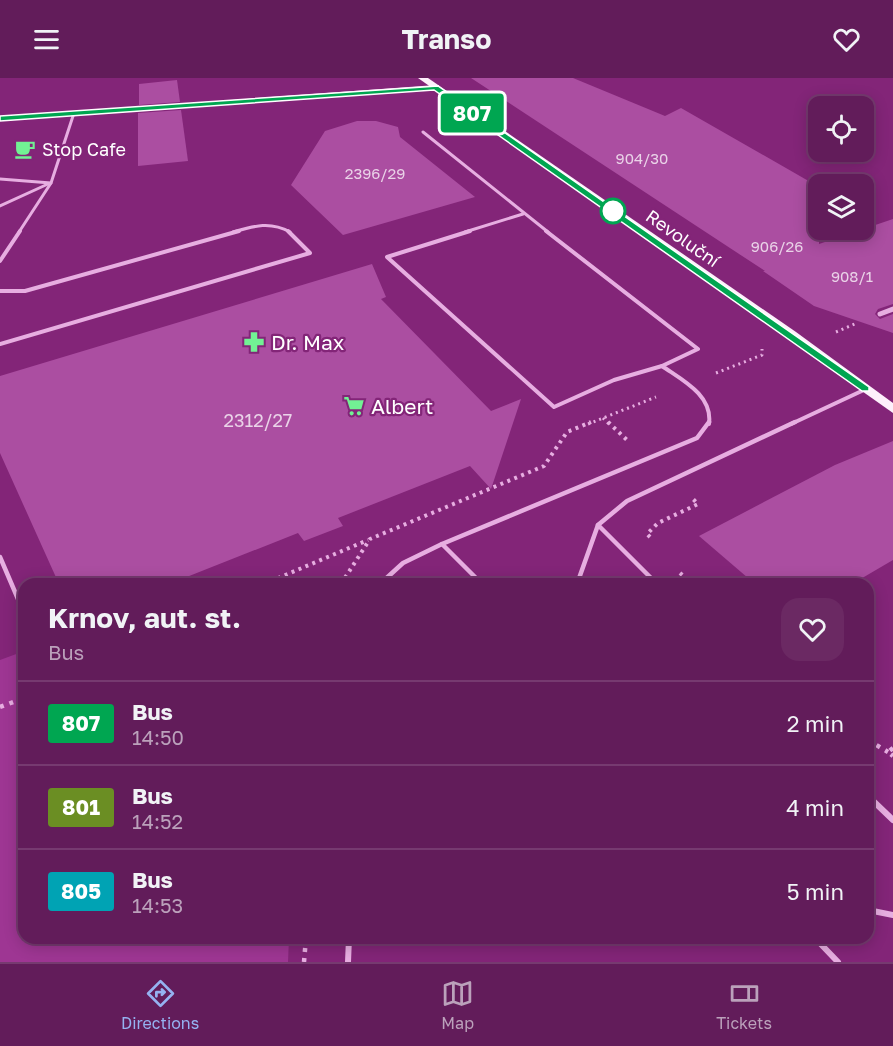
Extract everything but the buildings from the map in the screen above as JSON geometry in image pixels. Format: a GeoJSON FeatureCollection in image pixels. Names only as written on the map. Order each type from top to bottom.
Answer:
{"type":"FeatureCollection","features":[{"type":"Feature","properties":{"kind":"main road","name":"Revoluční"},"geometry":{"type":"LineString","coordinates":[[422,78],[893,409]]}},
{"type":"Feature","properties":{"kind":"main road"},"geometry":{"type":"LineString","coordinates":[[0,119],[436,87]]}},
{"type":"Feature","properties":{"kind":"street"},"geometry":{"type":"LineString","coordinates":[[880,314],[893,309]]}},
{"type":"Feature","properties":{"kind":"lane"},"geometry":{"type":"LineString","coordinates":[[0,261],[51,183],[74,113]]}},
{"type":"Feature","properties":{"kind":"lane"},"geometry":{"type":"LineString","coordinates":[[423,132],[523,214],[550,232],[698,349],[662,366],[614,380],[554,407],[387,257],[523,214]]}},
{"type":"Feature","properties":{"kind":"lane"},"geometry":{"type":"LineString","coordinates":[[0,179],[51,183]]}},
{"type":"Feature","properties":{"kind":"lane"},"geometry":{"type":"LineString","coordinates":[[0,206],[51,183]]}},
{"type":"Feature","properties":{"kind":"lane"},"geometry":{"type":"LineString","coordinates":[[0,291],[25,291],[262,224],[277,225],[289,230],[310,253],[0,344]]}},
{"type":"Feature","properties":{"kind":"lane"},"geometry":{"type":"LineString","coordinates":[[386,578],[403,562],[442,544],[697,438],[709,425],[711,413],[705,400],[662,366]]}},
{"type":"Feature","properties":{"kind":"lane"},"geometry":{"type":"LineString","coordinates":[[579,578],[598,525],[627,501],[866,389]]}},
{"type":"Feature","properties":{"kind":"lane"},"geometry":{"type":"LineString","coordinates":[[598,525],[651,578]]}},
{"type":"Feature","properties":{"kind":"lane"},"geometry":{"type":"LineString","coordinates":[[442,544],[476,578]]}},
{"type":"Feature","properties":{"kind":"lane"},"geometry":{"type":"LineString","coordinates":[[0,557],[18,599]]}},
{"type":"Feature","properties":{"kind":"lane"},"geometry":{"type":"LineString","coordinates":[[874,801],[893,820]]}},
{"type":"Feature","properties":{"kind":"lane"},"geometry":{"type":"LineString","coordinates":[[874,911],[893,915]]}},
{"type":"Feature","properties":{"kind":"lane"},"geometry":{"type":"LineString","coordinates":[[348,962],[349,944]]}},
{"type":"Feature","properties":{"kind":"lane"},"geometry":{"type":"LineString","coordinates":[[821,944],[838,962]]}},
{"type":"Feature","properties":{"kind":"path"},"geometry":{"type":"LineString","coordinates":[[278,578],[544,466],[567,432]]}},
{"type":"Feature","properties":{"kind":"path"},"geometry":{"type":"LineString","coordinates":[[345,578],[370,539]]}},
{"type":"Feature","properties":{"kind":"path"},"geometry":{"type":"LineString","coordinates":[[0,707],[18,700]]}},
{"type":"Feature","properties":{"kind":"path"},"geometry":{"type":"LineString","coordinates":[[874,743],[891,750],[893,756]]}},
{"type":"Feature","properties":{"kind":"path"},"geometry":{"type":"LineString","coordinates":[[304,962],[306,944]]}},
{"type":"Feature","properties":{"kind":"shaded area"},"geometry":{"type":"Polygon","coordinates":[[[18,653],[18,944],[289,944],[288,962],[0,962],[0,660],[18,653]]]}},
{"type":"Feature","properties":{"kind":"bus line","name":"807"},"geometry":{"type":"LineString","coordinates":[[0,119],[436,87],[866,389]]}},
{"type":"Feature","properties":{"kind":"place","name":"Stop Cafe"},"geometry":{"type":"Point","coordinates":[25,149]}},
{"type":"Feature","properties":{"kind":"place","name":"Dr. Max"},"geometry":{"type":"Point","coordinates":[254,342]}},
{"type":"Feature","properties":{"kind":"place","name":"Albert"},"geometry":{"type":"Point","coordinates":[354,406]}}]}
